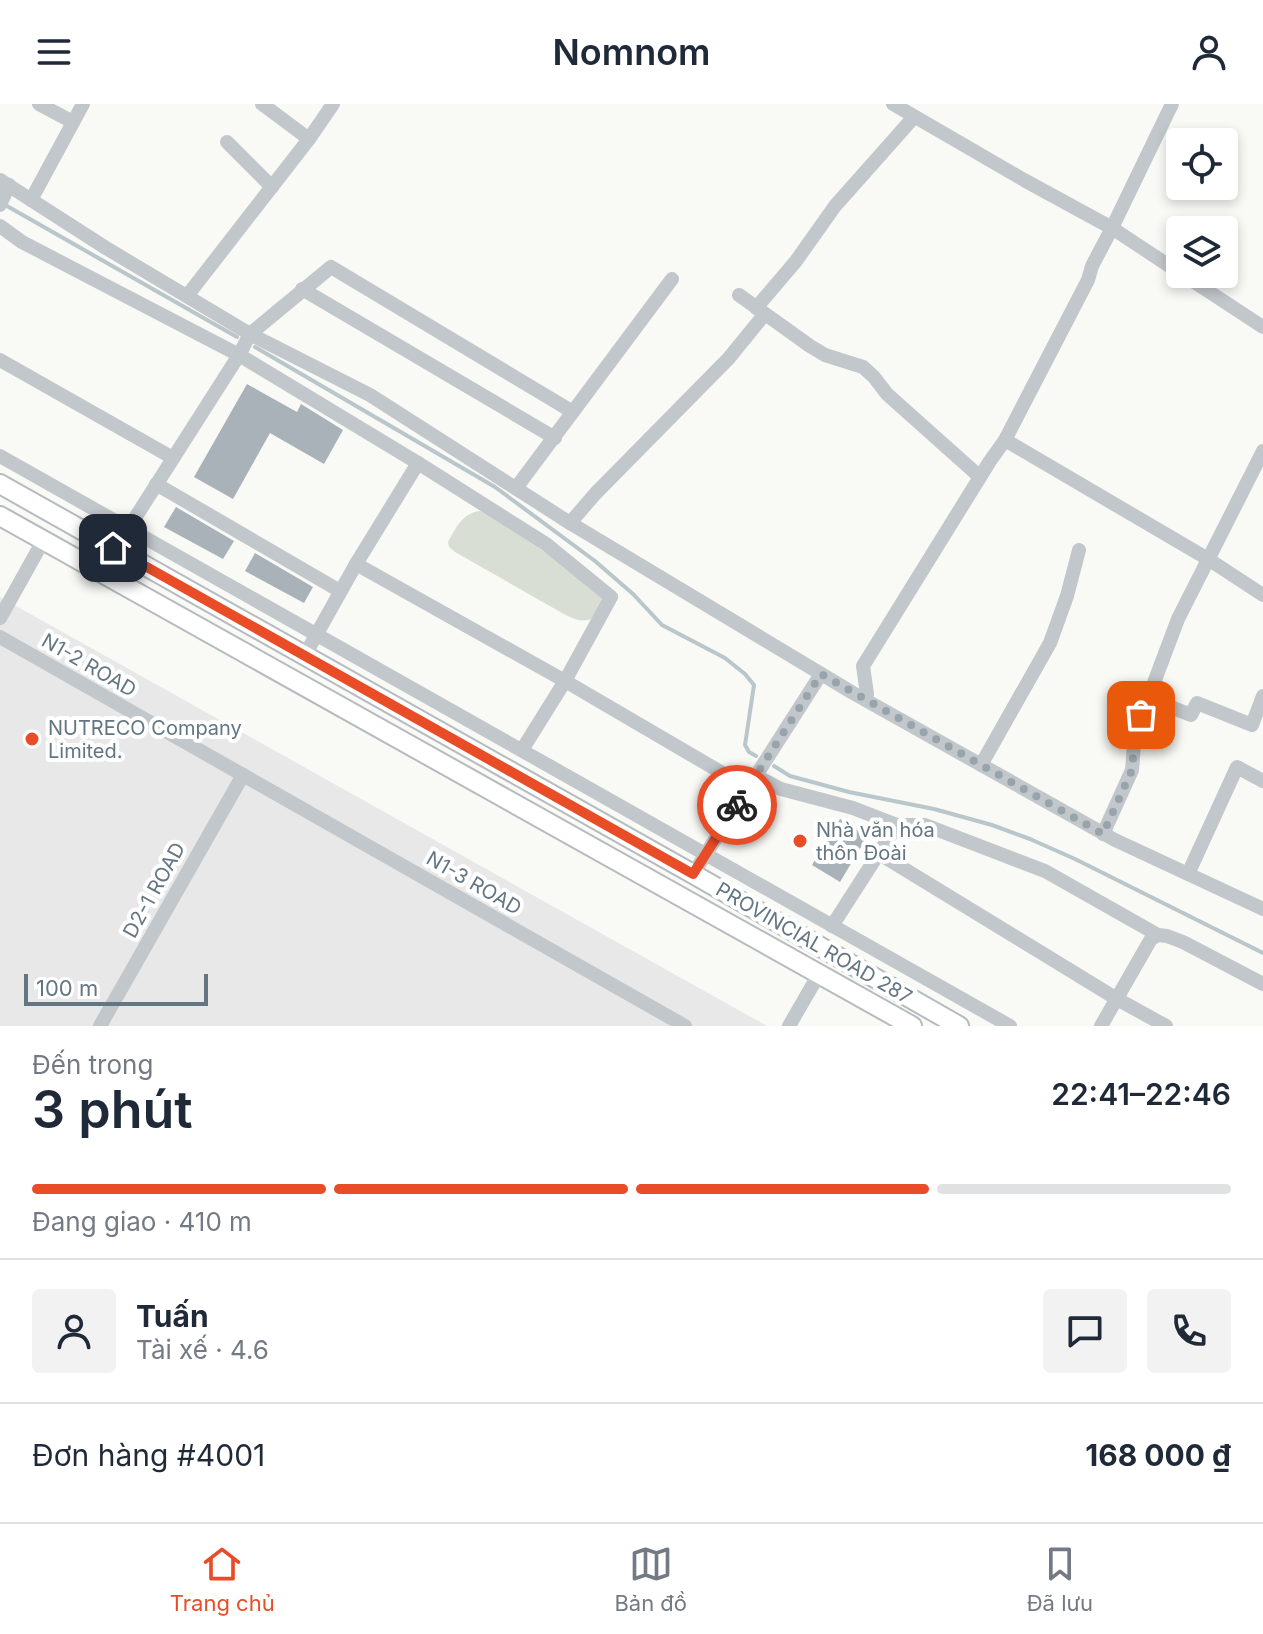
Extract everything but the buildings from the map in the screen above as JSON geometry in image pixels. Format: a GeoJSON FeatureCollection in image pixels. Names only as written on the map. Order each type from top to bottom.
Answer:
{"type":"FeatureCollection","features":[{"type":"Feature","properties":{"kind":"main road","name":"PROVINCIAL ROAD 287"},"geometry":{"type":"LineString","coordinates":[[0,484],[959,1026]]}},
{"type":"Feature","properties":{"kind":"main road","name":"PROVINCIAL ROAD 287"},"geometry":{"type":"LineString","coordinates":[[0,516],[912,1026]]}},
{"type":"Feature","properties":{"kind":"main road"},"geometry":{"type":"LineString","coordinates":[[100,572],[113,548]]}},
{"type":"Feature","properties":{"kind":"street"},"geometry":{"type":"LineString","coordinates":[[39,104],[73,122]]}},
{"type":"Feature","properties":{"kind":"street"},"geometry":{"type":"LineString","coordinates":[[31,200],[83,104]]}},
{"type":"Feature","properties":{"kind":"street"},"geometry":{"type":"LineString","coordinates":[[262,104],[309,139]]}},
{"type":"Feature","properties":{"kind":"street"},"geometry":{"type":"LineString","coordinates":[[187,296],[333,104]]}},
{"type":"Feature","properties":{"kind":"street"},"geometry":{"type":"LineString","coordinates":[[893,104],[1112,228],[1166,263]]}},
{"type":"Feature","properties":{"kind":"street"},"geometry":{"type":"LineString","coordinates":[[866,700],[863,666],[1005,440],[1088,280],[1092,266],[1172,104]]}},
{"type":"Feature","properties":{"kind":"street"},"geometry":{"type":"LineString","coordinates":[[570,523],[605,483],[729,358],[835,206],[914,117]]}},
{"type":"Feature","properties":{"kind":"street"},"geometry":{"type":"LineString","coordinates":[[227,142],[272,187]]}},
{"type":"Feature","properties":{"kind":"street"},"geometry":{"type":"LineString","coordinates":[[0,205],[4,183],[250,334],[370,395],[570,523],[866,700],[1103,834],[1263,909]]}},
{"type":"Feature","properties":{"kind":"street"},"geometry":{"type":"LineString","coordinates":[[0,226],[22,242],[239,355],[418,463],[546,544],[611,597],[565,681],[522,750]]}},
{"type":"Feature","properties":{"kind":"street"},"geometry":{"type":"LineString","coordinates":[[128,529],[250,334],[331,267],[573,412]]}},
{"type":"Feature","properties":{"kind":"street"},"geometry":{"type":"LineString","coordinates":[[516,488],[672,279]]}},
{"type":"Feature","properties":{"kind":"street"},"geometry":{"type":"LineString","coordinates":[[1204,288],[1263,327]]}},
{"type":"Feature","properties":{"kind":"street"},"geometry":{"type":"LineString","coordinates":[[302,289],[555,438]]}},
{"type":"Feature","properties":{"kind":"street"},"geometry":{"type":"LineString","coordinates":[[739,295],[825,355],[863,367],[887,394],[980,477]]}},
{"type":"Feature","properties":{"kind":"street"},"geometry":{"type":"LineString","coordinates":[[0,360],[173,458]]}},
{"type":"Feature","properties":{"kind":"street"},"geometry":{"type":"LineString","coordinates":[[1005,440],[1208,559],[1263,595]]}},
{"type":"Feature","properties":{"kind":"street"},"geometry":{"type":"LineString","coordinates":[[1103,834],[1132,770],[1135,733],[1178,619],[1208,559],[1257,479],[1263,451]]}},
{"type":"Feature","properties":{"kind":"street"},"geometry":{"type":"LineString","coordinates":[[0,456],[1010,1026]]}},
{"type":"Feature","properties":{"kind":"street"},"geometry":{"type":"LineString","coordinates":[[305,655],[418,463]]}},
{"type":"Feature","properties":{"kind":"street"},"geometry":{"type":"LineString","coordinates":[[156,484],[340,591]]}},
{"type":"Feature","properties":{"kind":"street"},"geometry":{"type":"LineString","coordinates":[[0,618],[43,541]]}},
{"type":"Feature","properties":{"kind":"street"},"geometry":{"type":"LineString","coordinates":[[981,765],[1050,643],[1079,550]]}},
{"type":"Feature","properties":{"kind":"street"},"geometry":{"type":"LineString","coordinates":[[356,564],[752,782],[853,808],[897,825],[925,825],[1045,871],[1158,935],[1183,942],[1263,984]]}},
{"type":"Feature","properties":{"kind":"street","name":"N1-2 ROAD"},"geometry":{"type":"LineString","coordinates":[[0,637],[243,775]]}},
{"type":"Feature","properties":{"kind":"street"},"geometry":{"type":"LineString","coordinates":[[693,874],[821,674]]}},
{"type":"Feature","properties":{"kind":"street"},"geometry":{"type":"LineString","coordinates":[[1148,698],[1191,715],[1197,703],[1252,725],[1263,696]]}},
{"type":"Feature","properties":{"kind":"street"},"geometry":{"type":"LineString","coordinates":[[1188,874],[1237,767],[1263,781]]}},
{"type":"Feature","properties":{"kind":"street","name":"D2-1 ROAD"},"geometry":{"type":"LineString","coordinates":[[100,1026],[243,775]]}},
{"type":"Feature","properties":{"kind":"street","name":"N1-3 ROAD"},"geometry":{"type":"LineString","coordinates":[[243,775],[685,1026]]}},
{"type":"Feature","properties":{"kind":"street"},"geometry":{"type":"LineString","coordinates":[[832,926],[897,825]]}},
{"type":"Feature","properties":{"kind":"street"},"geometry":{"type":"LineString","coordinates":[[878,853],[1166,1026]]}},
{"type":"Feature","properties":{"kind":"street"},"geometry":{"type":"LineString","coordinates":[[1101,1026],[1151,939],[1158,935]]}},
{"type":"Feature","properties":{"kind":"street"},"geometry":{"type":"LineString","coordinates":[[789,1026],[819,974]]}},
{"type":"Feature","properties":{"kind":"shaded area"},"geometry":{"type":"Polygon","coordinates":[[[480,511],[561,563],[602,596],[591,619],[580,620],[562,613],[449,547],[448,542],[460,522],[480,511]]]}},
{"type":"Feature","properties":{"kind":"shaded area"},"geometry":{"type":"Polygon","coordinates":[[[0,597],[767,1026],[0,1026],[0,597]]]}},
{"type":"Feature","properties":{"kind":"waterway"},"geometry":{"type":"LineString","coordinates":[[7,206],[237,337]]}},
{"type":"Feature","properties":{"kind":"waterway"},"geometry":{"type":"LineString","coordinates":[[255,347],[495,487],[595,561],[662,625],[725,658],[745,674],[754,685],[745,745],[756,756]]}},
{"type":"Feature","properties":{"kind":"waterway"},"geometry":{"type":"LineString","coordinates":[[774,766],[790,776],[849,792],[934,809],[1030,839],[1263,953]]}},
{"type":"Feature","properties":{"kind":"way so far"},"geometry":{"type":"LineString","coordinates":[[737,805],[821,674],[1103,834],[1132,770],[1135,733],[1141,715]]}},
{"type":"Feature","properties":{"kind":"place","name":"NUTRECO Company Limited."},"geometry":{"type":"Point","coordinates":[32,739]}},
{"type":"Feature","properties":{"kind":"place","name":"Nhà văn hóa thôn Đoài"},"geometry":{"type":"Point","coordinates":[800,841]}},
{"type":"Feature","properties":{"kind":"route"},"geometry":{"type":"LineString","coordinates":[[113,548],[693,874],[737,805]]}}]}
